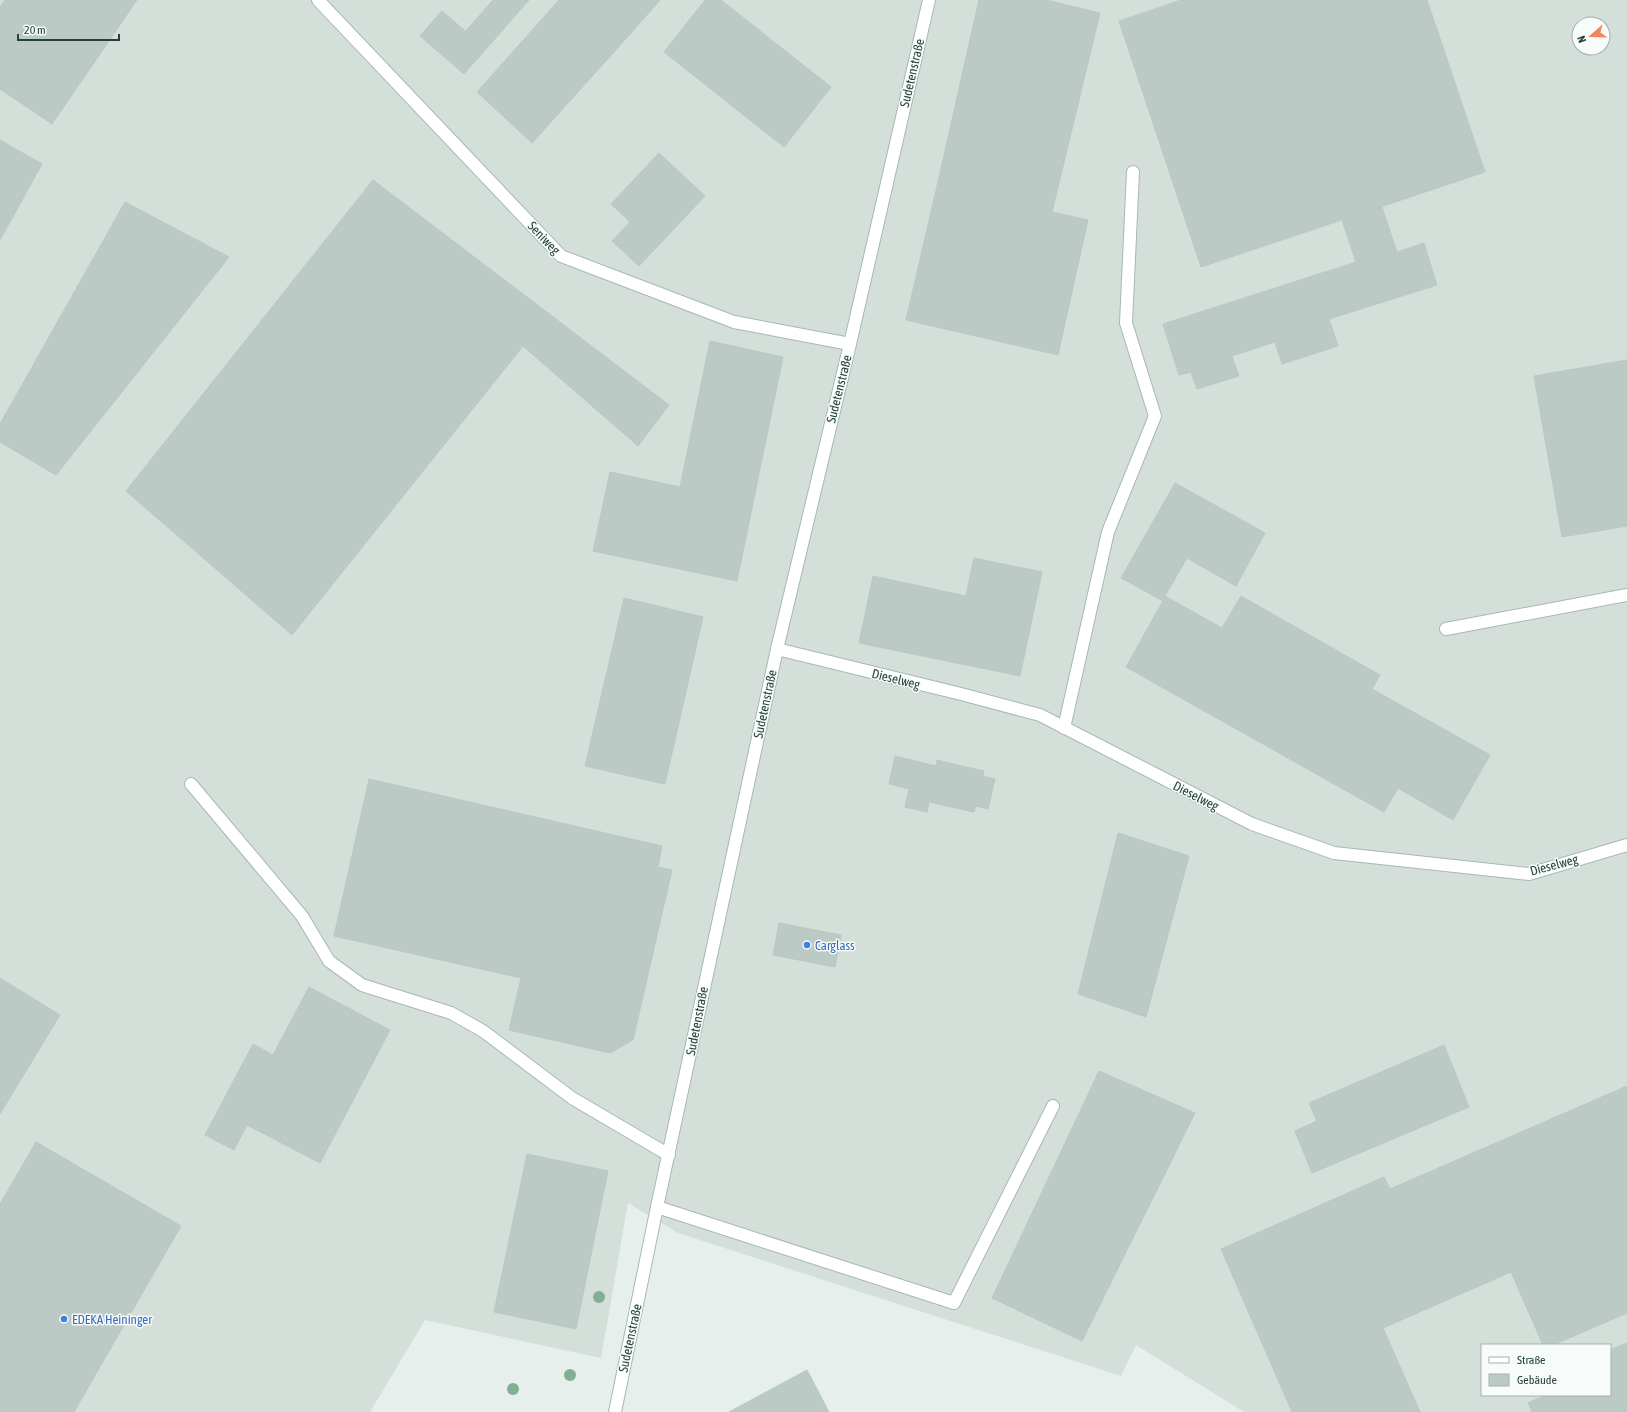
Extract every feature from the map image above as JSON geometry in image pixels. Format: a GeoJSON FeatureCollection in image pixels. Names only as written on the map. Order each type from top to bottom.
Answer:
{"type":"FeatureCollection","features":[{"type":"Feature","properties":{"kind":"street","name":"Seniweg"},"geometry":{"type":"LineString","coordinates":[[318,0],[561,256],[734,322],[850,344]]}},
{"type":"Feature","properties":{"kind":"street","name":"Sudetenstraße"},"geometry":{"type":"LineString","coordinates":[[615,1412],[703,988],[777,649],[850,344],[929,0]]}},
{"type":"Feature","properties":{"kind":"street"},"geometry":{"type":"LineString","coordinates":[[1064,728],[1108,532],[1155,416],[1126,323],[1133,172]]}},
{"type":"Feature","properties":{"kind":"street"},"geometry":{"type":"LineString","coordinates":[[1446,629],[1627,595]]}},
{"type":"Feature","properties":{"kind":"street","name":"Dieselweg"},"geometry":{"type":"LineString","coordinates":[[777,649],[961,694],[1033,714],[1064,728],[1252,824],[1334,853],[1529,874],[1627,846]]}},
{"type":"Feature","properties":{"kind":"street"},"geometry":{"type":"LineString","coordinates":[[191,784],[302,916],[329,961],[362,985],[451,1013],[483,1031],[572,1098],[669,1155]]}},
{"type":"Feature","properties":{"kind":"street"},"geometry":{"type":"LineString","coordinates":[[657,1207],[954,1303],[1053,1106]]}},
{"type":"Feature","properties":{"kind":"shaded area"},"geometry":{"type":"Polygon","coordinates":[[[0,0],[1627,0],[1627,1412],[1244,1412],[1136,1345],[1121,1376],[678,1233],[628,1203],[601,1358],[425,1320],[370,1412],[0,1412],[0,0]]]}},
{"type":"Feature","properties":{"kind":"building"},"geometry":{"type":"Polygon","coordinates":[[[5,0],[137,0],[52,124],[0,89],[0,7],[5,0]]]}},
{"type":"Feature","properties":{"kind":"building"},"geometry":{"type":"Polygon","coordinates":[[[493,0],[529,0],[486,49],[465,32],[493,0]]]}},
{"type":"Feature","properties":{"kind":"building"},"geometry":{"type":"Polygon","coordinates":[[[559,0],[575,0],[623,42],[532,143],[477,92],[559,0]]]}},
{"type":"Feature","properties":{"kind":"building"},"geometry":{"type":"Polygon","coordinates":[[[575,0],[660,0],[623,42],[575,0]]]}},
{"type":"Feature","properties":{"kind":"building"},"geometry":{"type":"Polygon","coordinates":[[[705,0],[721,0],[831,87],[784,147],[664,52],[705,0]]]}},
{"type":"Feature","properties":{"kind":"building"},"geometry":{"type":"Polygon","coordinates":[[[979,0],[1046,0],[1100,13],[1052,212],[937,186],[979,0]]]}},
{"type":"Feature","properties":{"kind":"building"},"geometry":{"type":"Polygon","coordinates":[[[1181,0],[1427,0],[1485,172],[1201,267],[1119,21],[1181,0]]]}},
{"type":"Feature","properties":{"kind":"building"},"geometry":{"type":"Polygon","coordinates":[[[442,11],[486,49],[464,74],[420,36],[442,11]]]}},
{"type":"Feature","properties":{"kind":"building"},"geometry":{"type":"Polygon","coordinates":[[[0,140],[42,164],[0,240],[0,140]]]}},
{"type":"Feature","properties":{"kind":"building"},"geometry":{"type":"Polygon","coordinates":[[[659,153],[705,196],[639,266],[612,241],[630,222],[611,204],[659,153]]]}},
{"type":"Feature","properties":{"kind":"building"},"geometry":{"type":"Polygon","coordinates":[[[373,180],[669,405],[638,446],[523,346],[292,635],[126,491],[373,180]]]}},
{"type":"Feature","properties":{"kind":"building"},"geometry":{"type":"Polygon","coordinates":[[[937,186],[1088,220],[1058,355],[906,320],[937,186]]]}},
{"type":"Feature","properties":{"kind":"building"},"geometry":{"type":"Polygon","coordinates":[[[125,202],[229,257],[56,475],[0,442],[0,424],[125,202]]]}},
{"type":"Feature","properties":{"kind":"building"},"geometry":{"type":"Polygon","coordinates":[[[1382,207],[1397,252],[1424,243],[1437,285],[1329,319],[1338,346],[1282,364],[1275,342],[1232,356],[1239,376],[1197,389],[1191,372],[1179,375],[1163,324],[1356,262],[1342,220],[1382,207]]]}},
{"type":"Feature","properties":{"kind":"building"},"geometry":{"type":"Polygon","coordinates":[[[710,341],[783,357],[737,581],[593,551],[610,472],[680,487],[710,341]]]}},
{"type":"Feature","properties":{"kind":"building"},"geometry":{"type":"Polygon","coordinates":[[[1627,360],[1627,526],[1562,537],[1534,376],[1627,360]]]}},
{"type":"Feature","properties":{"kind":"building"},"geometry":{"type":"Polygon","coordinates":[[[1175,483],[1265,533],[1236,586],[1187,558],[1165,596],[1222,628],[1241,596],[1380,675],[1372,689],[1490,755],[1453,820],[1398,788],[1384,812],[1126,667],[1163,601],[1121,578],[1175,483]]]}},
{"type":"Feature","properties":{"kind":"building"},"geometry":{"type":"Polygon","coordinates":[[[974,558],[1042,572],[1020,676],[859,643],[873,576],[966,596],[974,558]]]}},
{"type":"Feature","properties":{"kind":"building"},"geometry":{"type":"Polygon","coordinates":[[[624,598],[703,617],[665,784],[585,766],[624,598]]]}},
{"type":"Feature","properties":{"kind":"building"},"geometry":{"type":"Polygon","coordinates":[[[895,756],[936,766],[937,760],[984,771],[983,776],[995,779],[988,809],[976,806],[974,812],[929,802],[927,812],[905,807],[909,789],[889,784],[895,756]]]}},
{"type":"Feature","properties":{"kind":"building"},"geometry":{"type":"Polygon","coordinates":[[[369,779],[662,846],[658,867],[672,870],[633,1040],[610,1053],[509,1030],[521,978],[334,936],[369,779]]]}},
{"type":"Feature","properties":{"kind":"building"},"geometry":{"type":"Polygon","coordinates":[[[1118,833],[1189,856],[1146,1017],[1078,994],[1118,833]]]}},
{"type":"Feature","properties":{"kind":"building","name":"Carglass"},"geometry":{"type":"Polygon","coordinates":[[[779,923],[841,935],[835,967],[773,955],[779,923]]]}},
{"type":"Feature","properties":{"kind":"building"},"geometry":{"type":"Polygon","coordinates":[[[0,978],[60,1015],[0,1114],[0,978]]]}},
{"type":"Feature","properties":{"kind":"building"},"geometry":{"type":"Polygon","coordinates":[[[309,987],[390,1030],[320,1163],[247,1125],[234,1150],[205,1135],[253,1044],[273,1055],[309,987]]]}},
{"type":"Feature","properties":{"kind":"building"},"geometry":{"type":"Polygon","coordinates":[[[1444,1045],[1469,1107],[1312,1173],[1295,1131],[1317,1121],[1309,1103],[1444,1045]]]}},
{"type":"Feature","properties":{"kind":"building"},"geometry":{"type":"Polygon","coordinates":[[[1099,1071],[1195,1113],[1082,1341],[992,1298],[1099,1071]]]}},
{"type":"Feature","properties":{"kind":"building"},"geometry":{"type":"Polygon","coordinates":[[[1627,1086],[1627,1313],[1555,1344],[1543,1344],[1511,1272],[1383,1328],[1420,1412],[1292,1412],[1221,1249],[1384,1177],[1390,1189],[1627,1086]]]}},
{"type":"Feature","properties":{"kind":"building","name":"EDEKA Heininger"},"geometry":{"type":"Polygon","coordinates":[[[36,1142],[181,1226],[74,1412],[0,1412],[0,1204],[36,1142]]]}},
{"type":"Feature","properties":{"kind":"building"},"geometry":{"type":"Polygon","coordinates":[[[527,1154],[608,1171],[576,1329],[494,1312],[527,1154]]]}},
{"type":"Feature","properties":{"kind":"building"},"geometry":{"type":"Polygon","coordinates":[[[1627,1343],[1627,1412],[1532,1412],[1528,1403],[1544,1396],[1611,1396],[1611,1350],[1627,1343]]]}},
{"type":"Feature","properties":{"kind":"building"},"geometry":{"type":"Polygon","coordinates":[[[807,1370],[829,1412],[729,1412],[807,1370]]]}},
{"type":"Feature","properties":{"kind":"place","name":"Carglass"},"geometry":{"type":"Point","coordinates":[807,945]}},
{"type":"Feature","properties":{"kind":"place","name":"EDEKA Heininger"},"geometry":{"type":"Point","coordinates":[64,1319]}}]}
